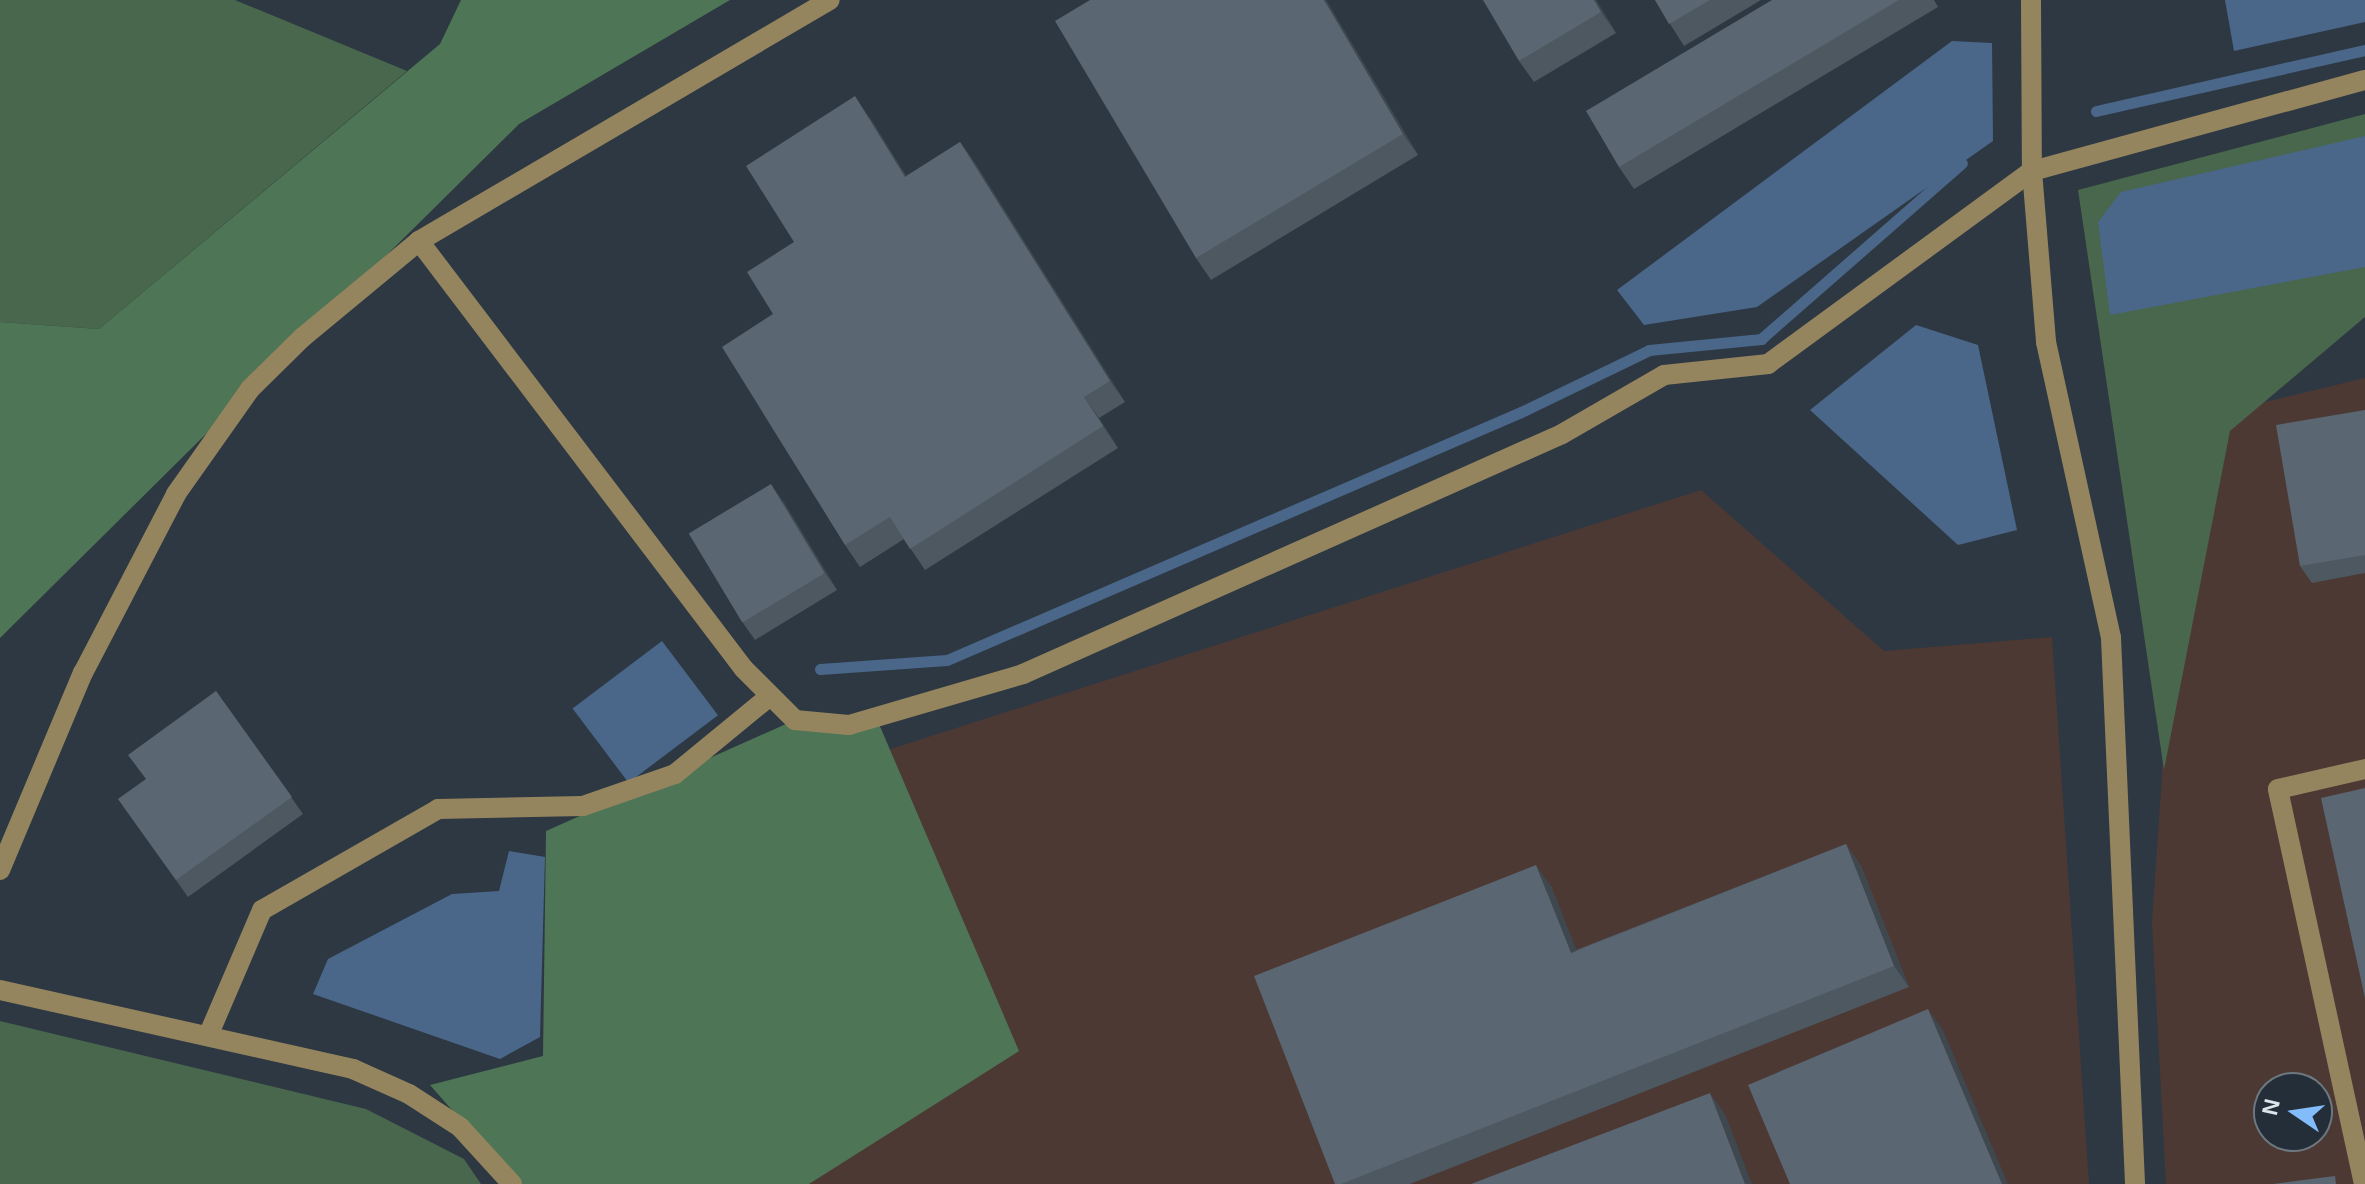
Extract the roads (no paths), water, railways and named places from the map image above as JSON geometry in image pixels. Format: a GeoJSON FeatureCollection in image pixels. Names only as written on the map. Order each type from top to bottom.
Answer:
{"type":"FeatureCollection","features":[{"type":"Feature","properties":{"kind":"street"},"geometry":{"type":"LineString","coordinates":[[0,870],[83,673],[176,494],[250,389],[303,337],[419,241],[829,0]]}},
{"type":"Feature","properties":{"kind":"street"},"geometry":{"type":"LineString","coordinates":[[2031,0],[2032,171],[2046,342],[2111,638],[2135,1184]]}},
{"type":"Feature","properties":{"kind":"street"},"geometry":{"type":"LineString","coordinates":[[419,241],[744,669],[795,720],[849,725],[1023,674],[1562,434],[1664,375],[1768,364],[2032,171],[2365,80]]}},
{"type":"Feature","properties":{"kind":"street"},"geometry":{"type":"LineString","coordinates":[[208,1036],[262,910],[438,809],[583,806],[675,774],[770,696]]}},
{"type":"Feature","properties":{"kind":"street"},"geometry":{"type":"LineString","coordinates":[[2364,1184],[2361,1153],[2278,789],[2365,769]]}},
{"type":"Feature","properties":{"kind":"street"},"geometry":{"type":"LineString","coordinates":[[0,990],[353,1069],[409,1094],[460,1127],[512,1184]]}},
{"type":"Feature","properties":{"kind":"water"},"geometry":{"type":"Polygon","coordinates":[[[2225,0],[2365,0],[2365,22],[2234,51],[2225,0]]]}},
{"type":"Feature","properties":{"kind":"water"},"geometry":{"type":"Polygon","coordinates":[[[1952,41],[1992,43],[1993,141],[1757,307],[1644,325],[1617,290],[1952,41]]]}},
{"type":"Feature","properties":{"kind":"water"},"geometry":{"type":"Polygon","coordinates":[[[2365,136],[2365,267],[2110,315],[2098,222],[2121,192],[2365,136]]]}},
{"type":"Feature","properties":{"kind":"water"},"geometry":{"type":"Polygon","coordinates":[[[1916,325],[1978,345],[2017,530],[1958,545],[1810,410],[1916,325]]]}},
{"type":"Feature","properties":{"kind":"water"},"geometry":{"type":"Polygon","coordinates":[[[662,641],[718,715],[629,783],[573,708],[662,641]]]}},
{"type":"Feature","properties":{"kind":"water"},"geometry":{"type":"Polygon","coordinates":[[[509,851],[545,857],[540,1037],[500,1059],[313,994],[328,959],[452,894],[499,891],[509,851]]]}},
{"type":"Feature","properties":{"kind":"waterway"},"geometry":{"type":"LineString","coordinates":[[2096,111],[2365,50]]}},
{"type":"Feature","properties":{"kind":"waterway"},"geometry":{"type":"LineString","coordinates":[[820,669],[947,660],[1521,412],[1649,350],[1761,339],[1962,163]]}}]}
